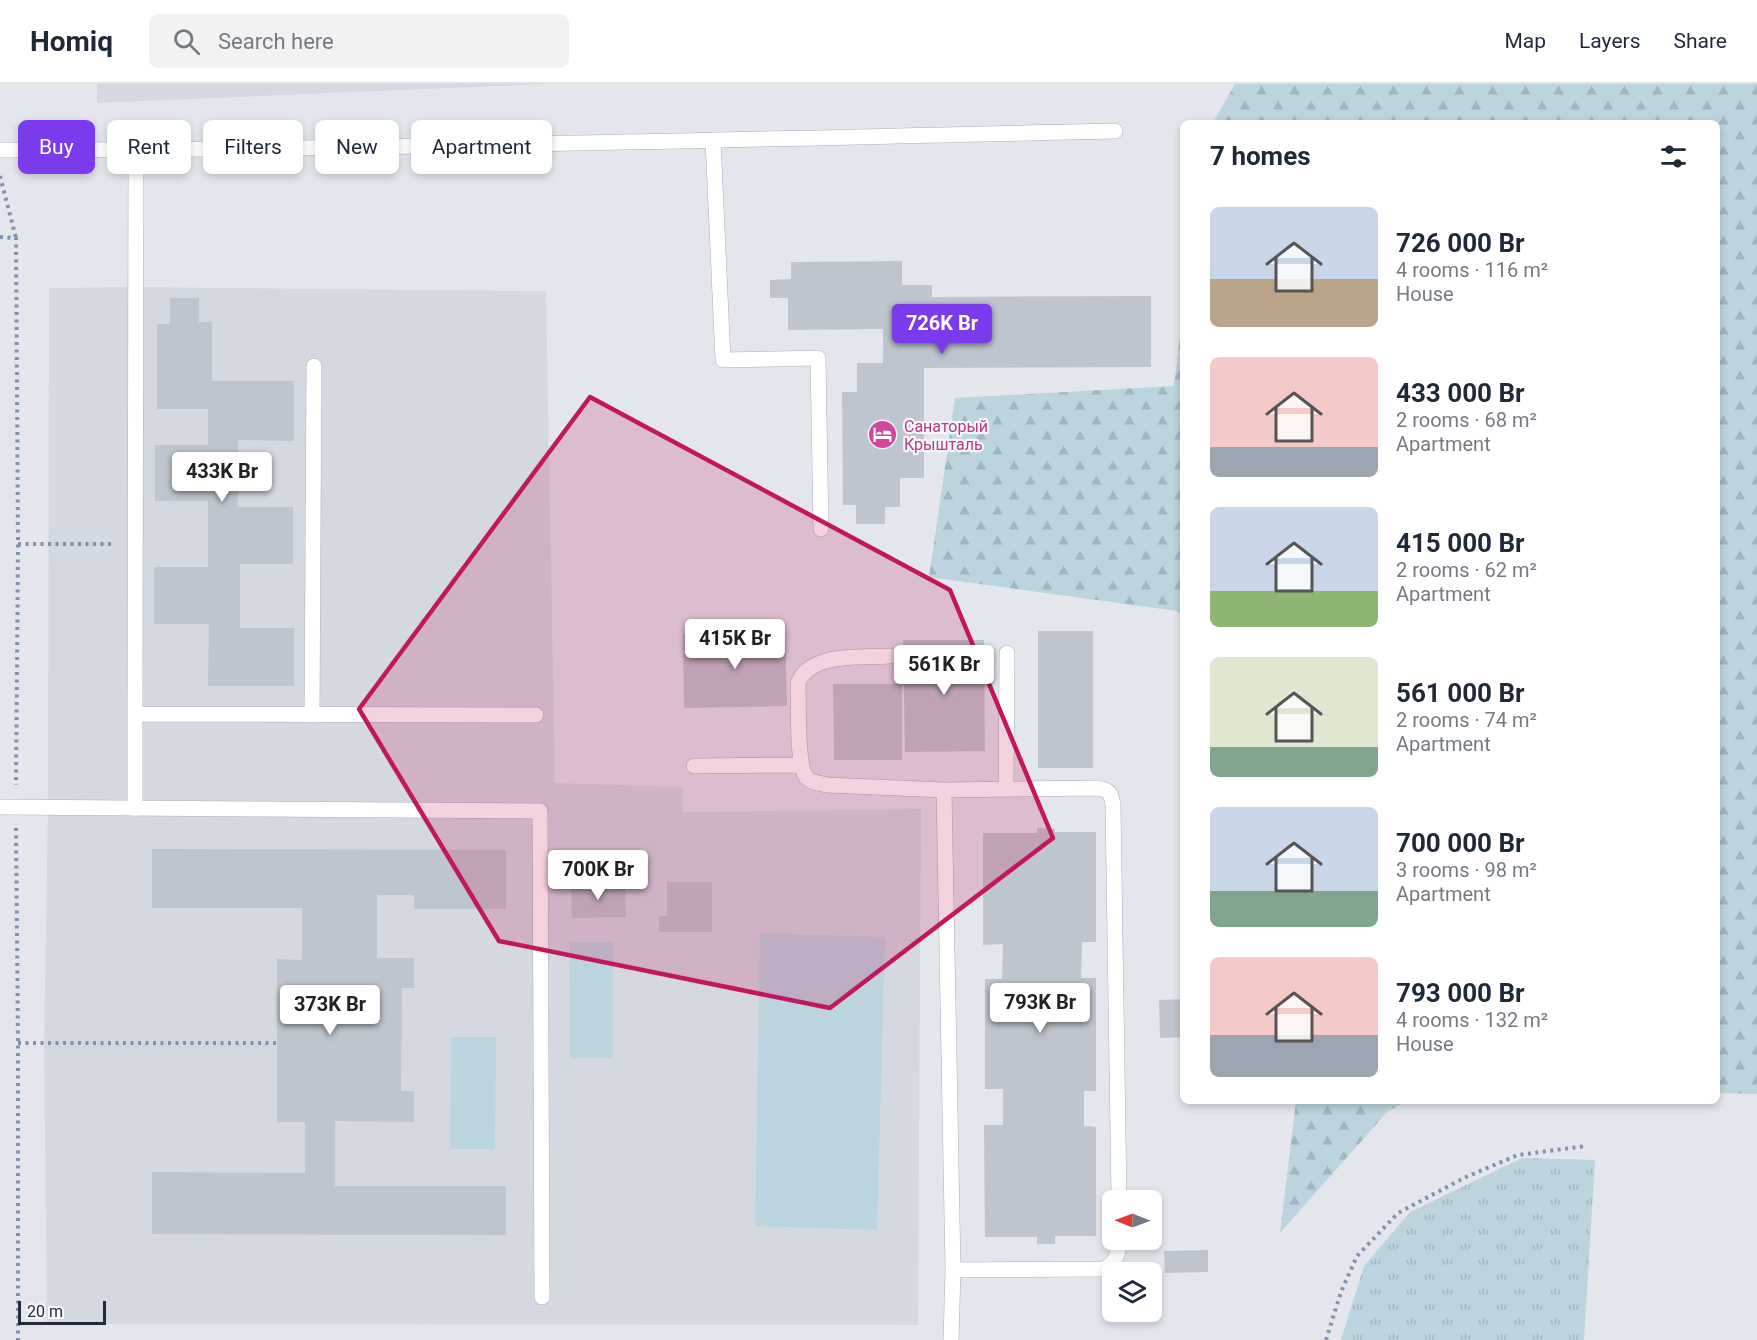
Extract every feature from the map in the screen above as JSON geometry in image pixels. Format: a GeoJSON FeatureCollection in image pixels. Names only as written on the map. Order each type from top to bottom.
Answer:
{"type":"FeatureCollection","features":[{"type":"Feature","properties":{"kind":"lane"},"geometry":{"type":"LineString","coordinates":[[191,149],[1115,131]]}},
{"type":"Feature","properties":{"kind":"lane"},"geometry":{"type":"LineString","coordinates":[[713,140],[723,360],[818,358],[821,530]]}},
{"type":"Feature","properties":{"kind":"lane"},"geometry":{"type":"LineString","coordinates":[[0,150],[107,150]]}},
{"type":"Feature","properties":{"kind":"lane"},"geometry":{"type":"LineString","coordinates":[[135,808],[136,174]]}},
{"type":"Feature","properties":{"kind":"lane"},"geometry":{"type":"LineString","coordinates":[[312,715],[314,366]]}},
{"type":"Feature","properties":{"kind":"lane"},"geometry":{"type":"LineString","coordinates":[[1006,788],[1007,653]]}},
{"type":"Feature","properties":{"kind":"lane"},"geometry":{"type":"LineString","coordinates":[[889,656],[824,661],[802,672],[798,682],[801,765],[807,778],[813,782],[827,785],[944,790],[1097,788],[1108,790],[1111,794],[1119,1190]]}},
{"type":"Feature","properties":{"kind":"lane"},"geometry":{"type":"LineString","coordinates":[[135,714],[536,715]]}},
{"type":"Feature","properties":{"kind":"lane"},"geometry":{"type":"LineString","coordinates":[[694,766],[801,765]]}},
{"type":"Feature","properties":{"kind":"lane"},"geometry":{"type":"LineString","coordinates":[[944,790],[953,1270],[951,1340]]}},
{"type":"Feature","properties":{"kind":"lane"},"geometry":{"type":"LineString","coordinates":[[8,807],[540,811],[542,1296]]}},
{"type":"Feature","properties":{"kind":"lane"},"geometry":{"type":"LineString","coordinates":[[953,1270],[1102,1269],[1109,1268],[1116,1259],[1117,1250]]}},
{"type":"Feature","properties":{"kind":"path"},"geometry":{"type":"LineString","coordinates":[[0,176],[16,238],[18,544],[8,807],[18,1044],[18,1340]]}},
{"type":"Feature","properties":{"kind":"path"},"geometry":{"type":"LineString","coordinates":[[0,237],[16,238]]}},
{"type":"Feature","properties":{"kind":"path"},"geometry":{"type":"LineString","coordinates":[[18,544],[135,544]]}},
{"type":"Feature","properties":{"kind":"path"},"geometry":{"type":"LineString","coordinates":[[18,1044],[277,1044]]}},
{"type":"Feature","properties":{"kind":"path"},"geometry":{"type":"LineString","coordinates":[[1326,1340],[1341,1292],[1357,1256],[1398,1213],[1466,1178],[1518,1155],[1586,1146]]}},
{"type":"Feature","properties":{"kind":"highlighted area"},"geometry":{"type":"Polygon","coordinates":[[[590,397],[950,590],[1053,838],[830,1008],[499,941],[359,709],[590,397]]]}},
{"type":"Feature","properties":{"kind":"shaded area"},"geometry":{"type":"Polygon","coordinates":[[[97,84],[544,84],[97,103],[97,84]]]}},
{"type":"Feature","properties":{"kind":"shaded area"},"geometry":{"type":"Polygon","coordinates":[[[49,288],[546,291],[555,783],[683,787],[683,812],[921,809],[918,1325],[47,1324],[44,1044],[48,808],[49,288]]]}},
{"type":"Feature","properties":{"kind":"green space"},"geometry":{"type":"Polygon","coordinates":[[[1235,84],[1757,84],[1757,1094],[1720,1093],[1720,120],[1215,120],[1235,84]]]}},
{"type":"Feature","properties":{"kind":"green space"},"geometry":{"type":"Polygon","coordinates":[[[1180,336],[1180,613],[929,577],[955,398],[1174,386],[1180,336]]]}},
{"type":"Feature","properties":{"kind":"green space"},"geometry":{"type":"Polygon","coordinates":[[[760,933],[885,937],[877,1230],[755,1226],[760,933]]]}},
{"type":"Feature","properties":{"kind":"green space"},"geometry":{"type":"Polygon","coordinates":[[[569,942],[613,942],[613,1058],[570,1058],[569,942]]]}},
{"type":"Feature","properties":{"kind":"green space"},"geometry":{"type":"Polygon","coordinates":[[[451,1037],[496,1037],[495,1149],[450,1149],[451,1037]]]}},
{"type":"Feature","properties":{"kind":"green space"},"geometry":{"type":"Polygon","coordinates":[[[1296,1104],[1401,1104],[1387,1112],[1280,1233],[1296,1104]]]}},
{"type":"Feature","properties":{"kind":"green space"},"geometry":{"type":"Polygon","coordinates":[[[1522,1158],[1595,1160],[1584,1340],[1341,1340],[1364,1266],[1410,1212],[1522,1158]]]}},
{"type":"Feature","properties":{"kind":"building","name":"Санаторый Крышталь"},"geometry":{"type":"Polygon","coordinates":[[[902,261],[902,285],[932,285],[932,297],[1151,296],[1151,367],[924,368],[924,478],[900,478],[900,507],[885,507],[885,524],[856,524],[856,505],[843,505],[842,392],[857,392],[857,363],[883,363],[883,329],[788,330],[788,298],[770,298],[770,280],[791,279],[791,262],[902,261]]]}},
{"type":"Feature","properties":{"kind":"building"},"geometry":{"type":"Polygon","coordinates":[[[170,298],[199,298],[199,322],[212,322],[212,381],[294,381],[294,441],[238,440],[238,507],[293,507],[293,564],[240,564],[240,628],[294,628],[294,686],[208,686],[209,624],[154,624],[154,567],[208,567],[208,501],[155,501],[155,445],[208,445],[208,409],[157,409],[157,324],[170,324],[170,298]]]}},
{"type":"Feature","properties":{"kind":"building"},"geometry":{"type":"Polygon","coordinates":[[[1038,631],[1093,631],[1093,768],[1038,768],[1038,631]]]}},
{"type":"Feature","properties":{"kind":"building"},"geometry":{"type":"Polygon","coordinates":[[[785,632],[787,706],[684,708],[683,634],[785,632]]]}},
{"type":"Feature","properties":{"kind":"building"},"geometry":{"type":"Polygon","coordinates":[[[903,640],[984,640],[985,751],[905,752],[903,640]]]}},
{"type":"Feature","properties":{"kind":"building"},"geometry":{"type":"Polygon","coordinates":[[[833,684],[902,684],[902,760],[834,760],[833,684]]]}},
{"type":"Feature","properties":{"kind":"building"},"geometry":{"type":"Polygon","coordinates":[[[1037,828],[1055,829],[1055,832],[1096,832],[1096,942],[1082,942],[1081,978],[1096,978],[1096,1091],[1084,1091],[1084,1126],[1096,1127],[1096,1236],[1055,1236],[1055,1244],[1037,1244],[1037,1237],[985,1237],[984,1125],[1003,1125],[1003,1089],[985,1089],[985,979],[1002,979],[1003,944],[983,945],[983,833],[1037,833],[1037,828]]]}},
{"type":"Feature","properties":{"kind":"building"},"geometry":{"type":"Polygon","coordinates":[[[152,849],[506,850],[506,909],[414,909],[414,895],[377,895],[377,958],[414,958],[414,988],[402,988],[401,1091],[414,1091],[414,1122],[335,1121],[335,1186],[506,1186],[506,1235],[152,1234],[152,1172],[305,1173],[305,1122],[277,1122],[277,959],[302,960],[302,908],[152,908],[152,849]]]}},
{"type":"Feature","properties":{"kind":"building"},"geometry":{"type":"Polygon","coordinates":[[[667,882],[712,882],[712,932],[659,932],[659,916],[667,916],[667,882]]]}},
{"type":"Feature","properties":{"kind":"building"},"geometry":{"type":"Polygon","coordinates":[[[571,884],[625,884],[626,917],[572,918],[571,884]]]}},
{"type":"Feature","properties":{"kind":"building"},"geometry":{"type":"Polygon","coordinates":[[[1180,999],[1180,1037],[1160,1038],[1159,1000],[1180,999]]]}},
{"type":"Feature","properties":{"kind":"building"},"geometry":{"type":"Polygon","coordinates":[[[1208,1250],[1208,1272],[1165,1273],[1164,1251],[1208,1250]]]}},
{"type":"Feature","properties":{"kind":"place","name":"Санаторый Крышталь"},"geometry":{"type":"Point","coordinates":[883,435]}}]}
